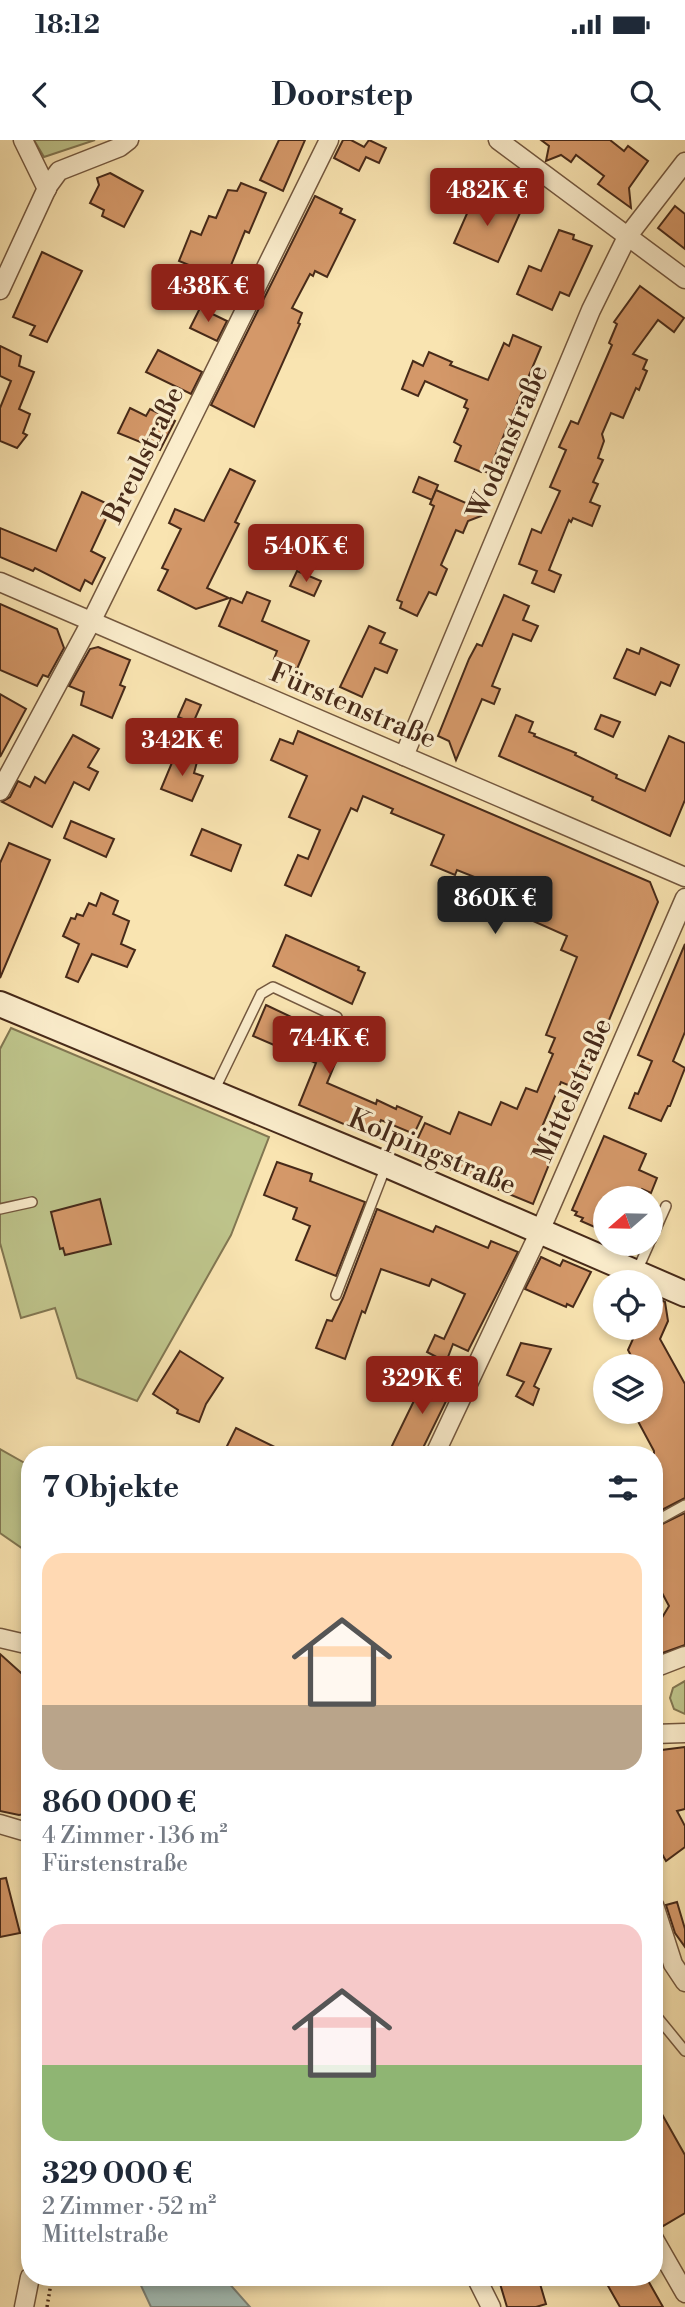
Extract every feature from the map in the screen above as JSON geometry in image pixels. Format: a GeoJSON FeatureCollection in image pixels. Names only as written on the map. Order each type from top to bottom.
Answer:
{"type":"FeatureCollection","features":[{"type":"Feature","properties":{"kind":"street"},"geometry":{"type":"LineString","coordinates":[[23,140],[47,189]]}},
{"type":"Feature","properties":{"kind":"street"},"geometry":{"type":"LineString","coordinates":[[0,290],[47,189],[60,171],[120,147],[129,140]]}},
{"type":"Feature","properties":{"kind":"street","name":"Breulstraße"},"geometry":{"type":"LineString","coordinates":[[0,790],[91,622],[329,140]]}},
{"type":"Feature","properties":{"kind":"street"},"geometry":{"type":"LineString","coordinates":[[498,140],[685,279]]}},
{"type":"Feature","properties":{"kind":"street","name":"Wodanstraße"},"geometry":{"type":"LineString","coordinates":[[404,756],[591,310],[627,237],[685,162]]}},
{"type":"Feature","properties":{"kind":"street","name":"Fürstenstraße"},"geometry":{"type":"LineString","coordinates":[[0,582],[685,877]]}},
{"type":"Feature","properties":{"kind":"street","name":"Mittelstraße"},"geometry":{"type":"LineString","coordinates":[[439,1446],[540,1231],[685,898]]}},
{"type":"Feature","properties":{"kind":"street","name":"Kolpingstraße"},"geometry":{"type":"LineString","coordinates":[[0,1004],[387,1165],[629,1270]]}},
{"type":"Feature","properties":{"kind":"street","name":"Kolpingstraße"},"geometry":{"type":"LineString","coordinates":[[663,1284],[684,1292]]}},
{"type":"Feature","properties":{"kind":"street"},"geometry":{"type":"LineString","coordinates":[[0,1638],[21,1643]]}},
{"type":"Feature","properties":{"kind":"street"},"geometry":{"type":"LineString","coordinates":[[663,1665],[685,1656]]}},
{"type":"Feature","properties":{"kind":"street"},"geometry":{"type":"LineString","coordinates":[[663,1734],[685,1733]]}},
{"type":"Feature","properties":{"kind":"street"},"geometry":{"type":"LineString","coordinates":[[0,1824],[21,1830]]}},
{"type":"Feature","properties":{"kind":"street"},"geometry":{"type":"LineString","coordinates":[[663,1933],[673,1964],[685,1982]]}},
{"type":"Feature","properties":{"kind":"street"},"geometry":{"type":"LineString","coordinates":[[663,2255],[685,2293]]}},
{"type":"Feature","properties":{"kind":"street"},"geometry":{"type":"LineString","coordinates":[[23,2307],[28,2286]]}},
{"type":"Feature","properties":{"kind":"street"},"geometry":{"type":"LineString","coordinates":[[480,2286],[491,2307]]}},
{"type":"Feature","properties":{"kind":"lane"},"geometry":{"type":"LineString","coordinates":[[214,1093],[261,994],[273,987],[337,1017]]}},
{"type":"Feature","properties":{"kind":"lane"},"geometry":{"type":"LineString","coordinates":[[336,1295],[387,1165]]}},
{"type":"Feature","properties":{"kind":"lane"},"geometry":{"type":"LineString","coordinates":[[0,1209],[32,1202]]}},
{"type":"Feature","properties":{"kind":"lane"},"geometry":{"type":"LineString","coordinates":[[663,1213],[666,1206]]}},
{"type":"Feature","properties":{"kind":"lane"},"geometry":{"type":"LineString","coordinates":[[663,1517],[685,1504]]}},
{"type":"Feature","properties":{"kind":"lane"},"geometry":{"type":"LineString","coordinates":[[663,2024],[685,2051]]}},
{"type":"Feature","properties":{"kind":"path"},"geometry":{"type":"LineString","coordinates":[[47,2307],[50,2286]]}},
{"type":"Feature","properties":{"kind":"green space"},"geometry":{"type":"Polygon","coordinates":[[[34,140],[95,140],[44,157],[34,140]]]}},
{"type":"Feature","properties":{"kind":"green space"},"geometry":{"type":"Polygon","coordinates":[[[11,1028],[269,1137],[231,1235],[137,1401],[77,1378],[55,1308],[21,1318],[0,1243],[0,1049],[11,1028]]]}},
{"type":"Feature","properties":{"kind":"green space"},"geometry":{"type":"Polygon","coordinates":[[[0,1449],[21,1461],[21,1548],[0,1533],[0,1449]]]}},
{"type":"Feature","properties":{"kind":"green space"},"geometry":{"type":"Polygon","coordinates":[[[685,1681],[685,1714],[674,1709],[670,1698],[673,1688],[685,1681]]]}},
{"type":"Feature","properties":{"kind":"water"},"geometry":{"type":"Polygon","coordinates":[[[141,2286],[231,2286],[250,2307],[151,2307],[141,2286]]]}},
{"type":"Feature","properties":{"kind":"building"},"geometry":{"type":"Polygon","coordinates":[[[279,140],[305,140],[283,191],[260,180],[279,140]]]}},
{"type":"Feature","properties":{"kind":"building"},"geometry":{"type":"Polygon","coordinates":[[[343,140],[351,140],[364,147],[369,140],[386,148],[379,163],[366,157],[359,171],[334,158],[343,140]]]}},
{"type":"Feature","properties":{"kind":"building"},"geometry":{"type":"Polygon","coordinates":[[[541,140],[610,140],[624,151],[628,146],[648,161],[629,188],[631,208],[598,184],[604,176],[576,155],[571,162],[561,155],[546,161],[549,146],[541,140]]]}},
{"type":"Feature","properties":{"kind":"building"},"geometry":{"type":"Polygon","coordinates":[[[110,173],[143,191],[124,227],[102,216],[104,210],[90,203],[99,185],[97,178],[110,173]]]}},
{"type":"Feature","properties":{"kind":"building"},"geometry":{"type":"Polygon","coordinates":[[[241,183],[266,193],[249,233],[245,231],[225,280],[179,261],[191,231],[201,235],[209,216],[216,218],[228,190],[237,191],[241,183]]]}},
{"type":"Feature","properties":{"kind":"building"},"geometry":{"type":"Polygon","coordinates":[[[476,193],[520,213],[498,262],[454,243],[476,193]]]}},
{"type":"Feature","properties":{"kind":"building"},"geometry":{"type":"Polygon","coordinates":[[[315,196],[342,209],[340,213],[355,220],[327,277],[315,271],[313,276],[310,274],[292,308],[302,313],[298,323],[300,324],[254,427],[211,405],[315,196]]]}},
{"type":"Feature","properties":{"kind":"building"},"geometry":{"type":"Polygon","coordinates":[[[675,206],[685,214],[685,249],[658,228],[675,206]]]}},
{"type":"Feature","properties":{"kind":"building"},"geometry":{"type":"Polygon","coordinates":[[[559,230],[592,246],[569,296],[560,292],[552,310],[517,294],[529,266],[541,271],[559,230]]]}},
{"type":"Feature","properties":{"kind":"building"},"geometry":{"type":"Polygon","coordinates":[[[42,252],[82,271],[47,342],[30,335],[35,326],[13,317],[42,252]]]}},
{"type":"Feature","properties":{"kind":"building"},"geometry":{"type":"Polygon","coordinates":[[[640,286],[684,318],[674,332],[658,320],[633,354],[647,360],[643,369],[647,371],[623,418],[611,413],[602,434],[604,441],[598,458],[603,460],[593,482],[598,484],[590,502],[600,506],[592,526],[573,518],[571,522],[569,520],[549,570],[561,575],[554,592],[532,583],[537,571],[519,564],[532,529],[541,533],[560,491],[550,487],[566,450],[559,447],[571,421],[578,424],[612,345],[609,343],[617,324],[614,322],[640,286]]]}},
{"type":"Feature","properties":{"kind":"building"},"geometry":{"type":"Polygon","coordinates":[[[200,308],[227,321],[217,341],[190,328],[200,308]]]}},
{"type":"Feature","properties":{"kind":"building"},"geometry":{"type":"Polygon","coordinates":[[[513,335],[541,347],[488,473],[482,470],[481,472],[455,461],[461,446],[454,442],[468,409],[464,407],[467,400],[425,381],[418,396],[402,389],[413,361],[423,366],[429,352],[452,362],[450,365],[488,380],[504,343],[509,346],[513,335]]]}},
{"type":"Feature","properties":{"kind":"building"},"geometry":{"type":"Polygon","coordinates":[[[0,346],[21,356],[19,366],[34,372],[19,409],[30,414],[23,433],[27,435],[17,448],[0,441],[0,408],[11,381],[0,376],[0,346]]]}},
{"type":"Feature","properties":{"kind":"building"},"geometry":{"type":"Polygon","coordinates":[[[158,350],[202,372],[191,394],[146,372],[158,350]]]}},
{"type":"Feature","properties":{"kind":"building"},"geometry":{"type":"Polygon","coordinates":[[[130,408],[146,416],[150,409],[175,421],[160,450],[118,433],[130,408]]]}},
{"type":"Feature","properties":{"kind":"building"},"geometry":{"type":"Polygon","coordinates":[[[230,469],[255,481],[235,522],[239,524],[207,588],[229,598],[196,609],[158,590],[168,570],[162,568],[181,529],[169,523],[175,509],[204,521],[230,469]]]}},
{"type":"Feature","properties":{"kind":"building"},"geometry":{"type":"Polygon","coordinates":[[[419,477],[438,485],[432,500],[413,492],[419,477]]]}},
{"type":"Feature","properties":{"kind":"building"},"geometry":{"type":"Polygon","coordinates":[[[436,490],[473,506],[481,516],[468,521],[463,533],[456,530],[441,565],[447,569],[436,595],[429,592],[417,616],[400,608],[402,602],[397,600],[434,506],[430,504],[436,490]]]}},
{"type":"Feature","properties":{"kind":"building"},"geometry":{"type":"Polygon","coordinates":[[[82,492],[112,506],[91,551],[105,558],[92,584],[85,580],[80,591],[35,568],[33,571],[0,557],[0,528],[56,551],[82,492]]]}},
{"type":"Feature","properties":{"kind":"building"},"geometry":{"type":"Polygon","coordinates":[[[297,571],[321,581],[314,596],[290,586],[297,571]]]}},
{"type":"Feature","properties":{"kind":"building"},"geometry":{"type":"Polygon","coordinates":[[[247,592],[270,601],[262,621],[309,641],[297,669],[274,659],[277,651],[219,626],[231,598],[242,603],[247,592]]]}},
{"type":"Feature","properties":{"kind":"building"},"geometry":{"type":"Polygon","coordinates":[[[504,595],[529,606],[523,620],[538,626],[531,641],[513,634],[492,686],[500,689],[494,704],[482,699],[456,760],[449,741],[438,736],[469,659],[477,644],[482,646],[504,595]]]}},
{"type":"Feature","properties":{"kind":"building"},"geometry":{"type":"Polygon","coordinates":[[[0,604],[57,629],[64,648],[48,677],[43,675],[37,686],[0,670],[0,604]]]}},
{"type":"Feature","properties":{"kind":"building"},"geometry":{"type":"Polygon","coordinates":[[[369,626],[385,633],[380,643],[397,650],[387,673],[375,668],[362,697],[340,687],[369,626]]]}},
{"type":"Feature","properties":{"kind":"building"},"geometry":{"type":"Polygon","coordinates":[[[98,647],[130,660],[120,685],[125,687],[112,718],[81,705],[84,692],[69,686],[90,649],[98,647]]]}},
{"type":"Feature","properties":{"kind":"building"},"geometry":{"type":"Polygon","coordinates":[[[641,648],[679,665],[670,686],[661,682],[655,695],[614,678],[627,649],[639,654],[641,648]]]}},
{"type":"Feature","properties":{"kind":"building"},"geometry":{"type":"Polygon","coordinates":[[[0,694],[26,709],[0,757],[0,694]]]}},
{"type":"Feature","properties":{"kind":"building"},"geometry":{"type":"Polygon","coordinates":[[[186,699],[201,705],[193,723],[178,717],[186,699]]]}},
{"type":"Feature","properties":{"kind":"building"},"geometry":{"type":"Polygon","coordinates":[[[516,715],[533,722],[529,732],[535,734],[534,736],[576,753],[575,755],[617,775],[616,778],[645,791],[669,736],[685,743],[685,800],[670,836],[592,800],[593,797],[499,756],[516,715]]]}},
{"type":"Feature","properties":{"kind":"building"},"geometry":{"type":"Polygon","coordinates":[[[601,715],[620,722],[613,737],[595,729],[601,715]]]}},
{"type":"Feature","properties":{"kind":"building"},"geometry":{"type":"Polygon","coordinates":[[[298,731],[650,882],[658,902],[580,1090],[561,1082],[539,1134],[543,1136],[538,1145],[554,1152],[533,1204],[411,1153],[425,1123],[450,1134],[459,1112],[491,1125],[501,1102],[517,1109],[526,1088],[537,1092],[553,1054],[549,1052],[555,1038],[546,1035],[577,957],[561,950],[567,936],[515,913],[522,896],[457,870],[455,875],[431,865],[444,835],[391,813],[393,809],[363,796],[357,811],[351,808],[311,896],[285,885],[298,855],[308,859],[320,830],[289,817],[307,776],[271,760],[280,739],[293,744],[298,731]]]}},
{"type":"Feature","properties":{"kind":"building"},"geometry":{"type":"Polygon","coordinates":[[[73,735],[99,749],[88,767],[98,772],[89,790],[74,782],[52,827],[2,802],[10,797],[18,781],[30,787],[35,777],[45,783],[73,735]]]}},
{"type":"Feature","properties":{"kind":"building"},"geometry":{"type":"Polygon","coordinates":[[[176,753],[197,762],[194,773],[203,776],[192,801],[161,789],[176,753]]]}},
{"type":"Feature","properties":{"kind":"building"},"geometry":{"type":"Polygon","coordinates":[[[71,821],[114,839],[106,857],[64,838],[71,821]]]}},
{"type":"Feature","properties":{"kind":"building"},"geometry":{"type":"Polygon","coordinates":[[[202,829],[241,845],[231,871],[191,855],[202,829]]]}},
{"type":"Feature","properties":{"kind":"building"},"geometry":{"type":"Polygon","coordinates":[[[9,843],[50,860],[0,978],[0,863],[9,843]]]}},
{"type":"Feature","properties":{"kind":"building"},"geometry":{"type":"Polygon","coordinates":[[[101,893],[118,901],[113,914],[129,921],[121,944],[135,950],[127,967],[92,954],[78,982],[66,977],[79,944],[63,936],[71,918],[75,919],[77,914],[83,916],[89,903],[96,906],[101,893]]]}},
{"type":"Feature","properties":{"kind":"building"},"geometry":{"type":"Polygon","coordinates":[[[286,935],[359,967],[358,970],[365,973],[352,1004],[273,966],[286,935]]]}},
{"type":"Feature","properties":{"kind":"building"},"geometry":{"type":"Polygon","coordinates":[[[685,944],[685,1032],[673,1061],[685,1068],[661,1121],[629,1108],[652,1061],[638,1055],[685,944]]]}},
{"type":"Feature","properties":{"kind":"building"},"geometry":{"type":"Polygon","coordinates":[[[266,1005],[344,1042],[327,1083],[376,1104],[377,1100],[422,1117],[414,1134],[381,1120],[374,1137],[299,1105],[316,1063],[253,1036],[266,1005]]]}},
{"type":"Feature","properties":{"kind":"building"},"geometry":{"type":"Polygon","coordinates":[[[604,1136],[646,1154],[639,1170],[657,1178],[654,1186],[593,1186],[593,1226],[581,1221],[583,1218],[575,1215],[577,1212],[572,1210],[604,1136]]]}},
{"type":"Feature","properties":{"kind":"building"},"geometry":{"type":"Polygon","coordinates":[[[277,1162],[312,1174],[310,1181],[365,1202],[336,1276],[296,1260],[310,1226],[293,1219],[297,1208],[264,1195],[277,1162]]]}},
{"type":"Feature","properties":{"kind":"building"},"geometry":{"type":"Polygon","coordinates":[[[100,1199],[111,1244],[65,1255],[63,1248],[60,1249],[51,1212],[100,1199]]]}},
{"type":"Feature","properties":{"kind":"building"},"geometry":{"type":"Polygon","coordinates":[[[377,1209],[433,1232],[436,1226],[488,1248],[491,1241],[518,1252],[468,1351],[453,1344],[446,1362],[427,1352],[435,1335],[444,1339],[465,1294],[432,1279],[429,1286],[381,1269],[345,1359],[316,1348],[327,1320],[332,1321],[343,1298],[377,1209]]]}},
{"type":"Feature","properties":{"kind":"building"},"geometry":{"type":"Polygon","coordinates":[[[541,1257],[560,1266],[563,1260],[591,1272],[573,1307],[567,1304],[566,1307],[525,1289],[541,1257]]]}},
{"type":"Feature","properties":{"kind":"building"},"geometry":{"type":"Polygon","coordinates":[[[663,1301],[665,1302],[668,1321],[663,1332],[663,1301]]]}},
{"type":"Feature","properties":{"kind":"building"},"geometry":{"type":"Polygon","coordinates":[[[633,1340],[661,1340],[685,1384],[685,1498],[663,1509],[663,1446],[651,1446],[639,1424],[663,1424],[663,1354],[630,1354],[628,1350],[633,1340]]]}},
{"type":"Feature","properties":{"kind":"building"},"geometry":{"type":"Polygon","coordinates":[[[521,1343],[551,1349],[534,1386],[539,1389],[533,1405],[516,1396],[524,1382],[507,1375],[521,1343]]]}},
{"type":"Feature","properties":{"kind":"building"},"geometry":{"type":"Polygon","coordinates":[[[180,1351],[223,1378],[206,1404],[199,1422],[177,1413],[178,1410],[153,1394],[180,1351]]]}},
{"type":"Feature","properties":{"kind":"building"},"geometry":{"type":"Polygon","coordinates":[[[428,1372],[454,1385],[424,1446],[392,1446],[428,1372]]]}},
{"type":"Feature","properties":{"kind":"building"},"geometry":{"type":"Polygon","coordinates":[[[236,1428],[273,1446],[227,1446],[236,1428]]]}},
{"type":"Feature","properties":{"kind":"building"},"geometry":{"type":"Polygon","coordinates":[[[685,1513],[685,1645],[663,1653],[663,1616],[669,1606],[663,1595],[663,1524],[685,1513]]]}},
{"type":"Feature","properties":{"kind":"building"},"geometry":{"type":"Polygon","coordinates":[[[0,1654],[21,1673],[21,1815],[0,1811],[0,1654]]]}},
{"type":"Feature","properties":{"kind":"building"},"geometry":{"type":"Polygon","coordinates":[[[685,1747],[685,1809],[677,1811],[685,1826],[685,1847],[666,1861],[663,1856],[663,1750],[685,1747]]]}},
{"type":"Feature","properties":{"kind":"building"},"geometry":{"type":"Polygon","coordinates":[[[6,1878],[20,1933],[0,1937],[0,1879],[6,1878]]]}},
{"type":"Feature","properties":{"kind":"building"},"geometry":{"type":"Polygon","coordinates":[[[677,1902],[685,1929],[685,1947],[675,1933],[666,1905],[677,1902]]]}},
{"type":"Feature","properties":{"kind":"building"},"geometry":{"type":"Polygon","coordinates":[[[663,2116],[685,2155],[685,2213],[663,2226],[663,2116]]]}},
{"type":"Feature","properties":{"kind":"building"},"geometry":{"type":"Polygon","coordinates":[[[501,2286],[541,2286],[546,2304],[536,2307],[507,2307],[501,2286]]]}},
{"type":"Feature","properties":{"kind":"building"},"geometry":{"type":"Polygon","coordinates":[[[608,2286],[651,2286],[663,2307],[620,2307],[608,2286]]]}}]}
